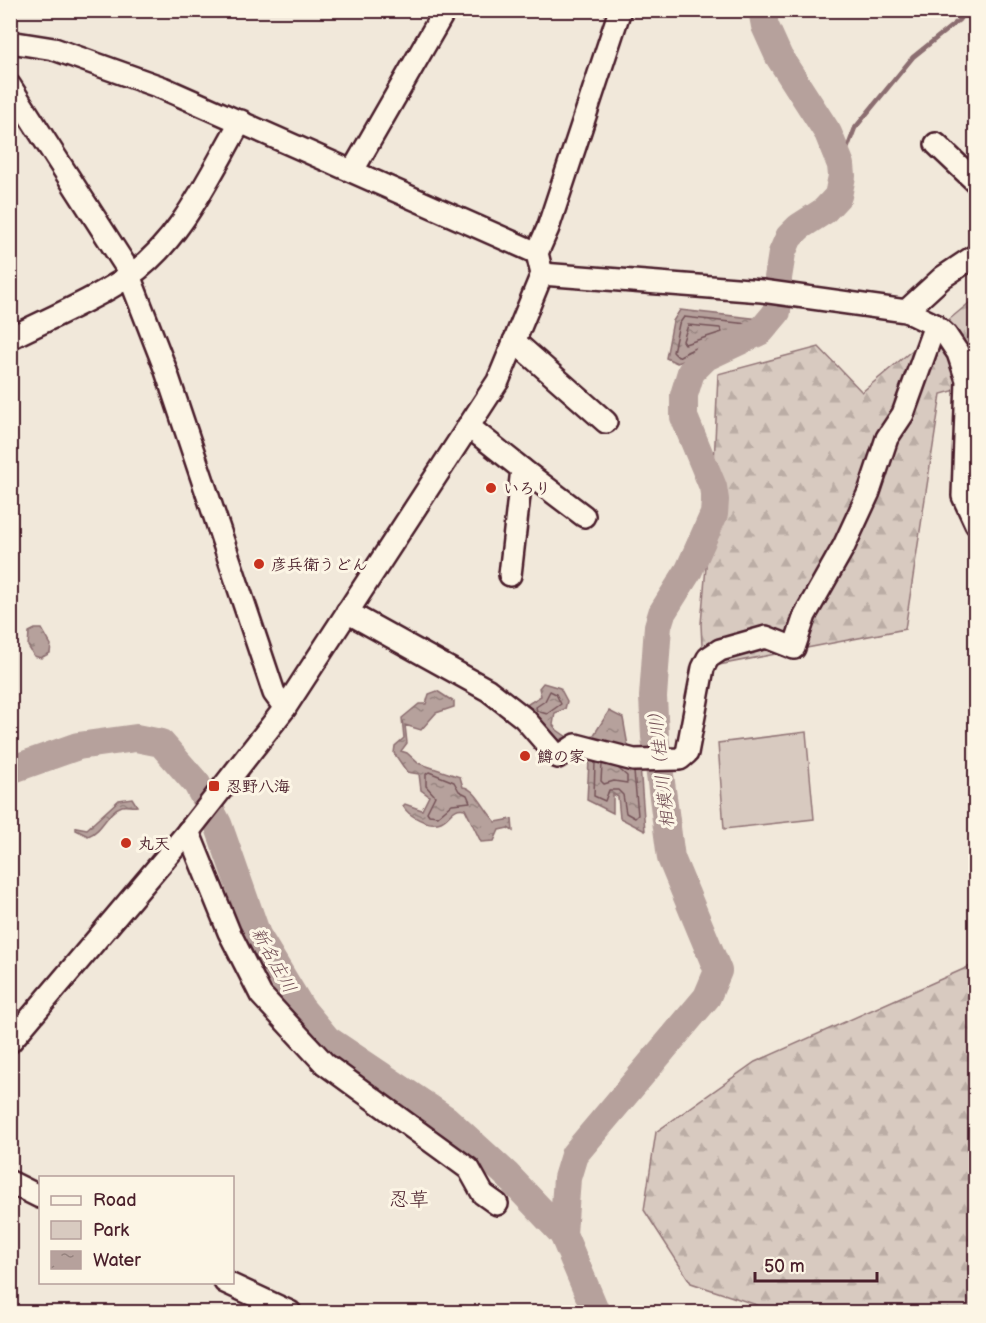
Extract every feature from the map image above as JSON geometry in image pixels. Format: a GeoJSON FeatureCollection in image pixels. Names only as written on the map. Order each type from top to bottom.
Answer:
{"type":"FeatureCollection","features":[{"type":"Feature","properties":{"kind":"street"},"geometry":{"type":"LineString","coordinates":[[353,170],[445,10]]}},
{"type":"Feature","properties":{"kind":"street"},"geometry":{"type":"LineString","coordinates":[[10,1042],[189,830],[285,708],[498,381],[542,274],[537,253],[548,228],[620,10]]}},
{"type":"Feature","properties":{"kind":"street"},"geometry":{"type":"LineString","coordinates":[[10,42],[54,49],[163,87],[537,253]]}},
{"type":"Feature","properties":{"kind":"street"},"geometry":{"type":"LineString","coordinates":[[10,86],[125,265],[165,368],[274,693],[285,708]]}},
{"type":"Feature","properties":{"kind":"street"},"geometry":{"type":"LineString","coordinates":[[10,338],[129,276],[157,250],[186,216],[241,121]]}},
{"type":"Feature","properties":{"kind":"street"},"geometry":{"type":"LineString","coordinates":[[936,144],[975,182]]}},
{"type":"Feature","properties":{"kind":"street"},"geometry":{"type":"LineString","coordinates":[[906,311],[943,277],[975,255]]}},
{"type":"Feature","properties":{"kind":"street"},"geometry":{"type":"LineString","coordinates":[[542,274],[800,296],[906,311],[935,326],[946,335],[958,352],[967,380],[963,496],[975,524]]}},
{"type":"Feature","properties":{"kind":"street"},"geometry":{"type":"LineString","coordinates":[[347,612],[488,690],[524,718],[558,757],[576,745],[634,760],[680,759],[687,753],[703,668],[708,658],[720,650],[766,637],[794,648],[805,615],[844,546],[869,492],[887,438],[903,414],[935,326]]}},
{"type":"Feature","properties":{"kind":"street"},"geometry":{"type":"LineString","coordinates":[[514,341],[606,422]]}},
{"type":"Feature","properties":{"kind":"street"},"geometry":{"type":"LineString","coordinates":[[468,426],[584,516]]}},
{"type":"Feature","properties":{"kind":"street"},"geometry":{"type":"LineString","coordinates":[[510,575],[522,469]]}},
{"type":"Feature","properties":{"kind":"street"},"geometry":{"type":"LineString","coordinates":[[189,830],[228,932],[261,995],[325,1064],[469,1169],[483,1194],[497,1204]]}},
{"type":"Feature","properties":{"kind":"street"},"geometry":{"type":"LineString","coordinates":[[10,1182],[39,1196]]}},
{"type":"Feature","properties":{"kind":"street"},"geometry":{"type":"LineString","coordinates":[[229,1284],[290,1312]]}},
{"type":"Feature","properties":{"kind":"green space"},"geometry":{"type":"Polygon","coordinates":[[[975,298],[975,385],[941,394],[905,629],[703,668],[701,624],[713,487],[718,374],[819,347],[862,392],[975,298]]]}},
{"type":"Feature","properties":{"kind":"green space"},"geometry":{"type":"Polygon","coordinates":[[[806,732],[814,819],[724,829],[718,743],[806,732]]]}},
{"type":"Feature","properties":{"kind":"green space"},"geometry":{"type":"Polygon","coordinates":[[[975,964],[975,1312],[778,1312],[691,1283],[644,1210],[656,1132],[755,1062],[975,964]]]}},
{"type":"Feature","properties":{"kind":"water"},"geometry":{"type":"Polygon","coordinates":[[[680,310],[760,319],[756,329],[743,341],[699,353],[677,363],[666,358],[673,321],[680,310]]]}},
{"type":"Feature","properties":{"kind":"water"},"geometry":{"type":"Polygon","coordinates":[[[42,629],[51,645],[50,653],[41,658],[34,656],[28,646],[29,632],[42,629]]]}},
{"type":"Feature","properties":{"kind":"water"},"geometry":{"type":"Polygon","coordinates":[[[543,683],[560,688],[567,701],[565,709],[555,713],[553,725],[567,737],[556,741],[540,718],[535,717],[527,709],[528,704],[541,696],[539,688],[543,683]]]}},
{"type":"Feature","properties":{"kind":"water"},"geometry":{"type":"Polygon","coordinates":[[[437,691],[454,702],[454,707],[436,713],[421,730],[405,725],[407,743],[401,751],[407,753],[418,763],[460,777],[463,787],[468,788],[477,796],[496,822],[512,819],[513,831],[508,828],[499,830],[494,841],[481,842],[465,809],[457,809],[441,822],[431,823],[414,817],[403,806],[405,804],[422,810],[429,796],[421,790],[419,774],[407,772],[394,753],[395,746],[404,738],[402,718],[419,704],[426,704],[429,694],[437,691]]]}},
{"type":"Feature","properties":{"kind":"water"},"geometry":{"type":"Polygon","coordinates":[[[609,711],[623,718],[631,763],[640,765],[645,831],[620,818],[618,797],[613,794],[613,813],[587,800],[590,741],[609,711]]]}},
{"type":"Feature","properties":{"kind":"water"},"geometry":{"type":"Polygon","coordinates":[[[132,798],[137,806],[122,806],[117,809],[98,830],[88,836],[76,830],[76,827],[87,829],[119,800],[132,798]]]}},
{"type":"Feature","properties":{"kind":"waterway","name":"相模川（桂川）"},"geometry":{"type":"LineString","coordinates":[[596,1312],[563,1234],[567,1178],[574,1155],[707,997],[718,971],[671,858],[655,737],[653,697],[658,626],[662,613],[689,570],[714,514],[713,487],[684,417],[684,395],[691,372],[706,357],[761,331],[777,312],[778,278],[782,253],[789,237],[799,227],[824,211],[838,196],[842,176],[841,165],[828,133],[779,57],[765,26],[762,10]]}},
{"type":"Feature","properties":{"kind":"waterway"},"geometry":{"type":"LineString","coordinates":[[841,165],[855,128],[913,57],[959,20],[965,10]]}},
{"type":"Feature","properties":{"kind":"waterway","name":"新名庄川"},"geometry":{"type":"LineString","coordinates":[[10,770],[78,746],[136,738],[161,743],[197,784],[218,824],[257,935],[301,1008],[327,1039],[446,1119],[506,1174],[563,1234]]}},
{"type":"Feature","properties":{"kind":"place","name":"いろり"},"geometry":{"type":"Point","coordinates":[491,488]}},
{"type":"Feature","properties":{"kind":"place","name":"彦兵衛うどん"},"geometry":{"type":"Point","coordinates":[259,564]}},
{"type":"Feature","properties":{"kind":"place","name":"鱒の家"},"geometry":{"type":"Point","coordinates":[525,756]}},
{"type":"Feature","properties":{"kind":"place","name":"忍野八海"},"geometry":{"type":"Point","coordinates":[214,786]}},
{"type":"Feature","properties":{"kind":"place","name":"丸天"},"geometry":{"type":"Point","coordinates":[126,843]}},
{"type":"Feature","properties":{"kind":"district","name":"忍草"},"geometry":{"type":"Point","coordinates":[409,1199]}}]}
